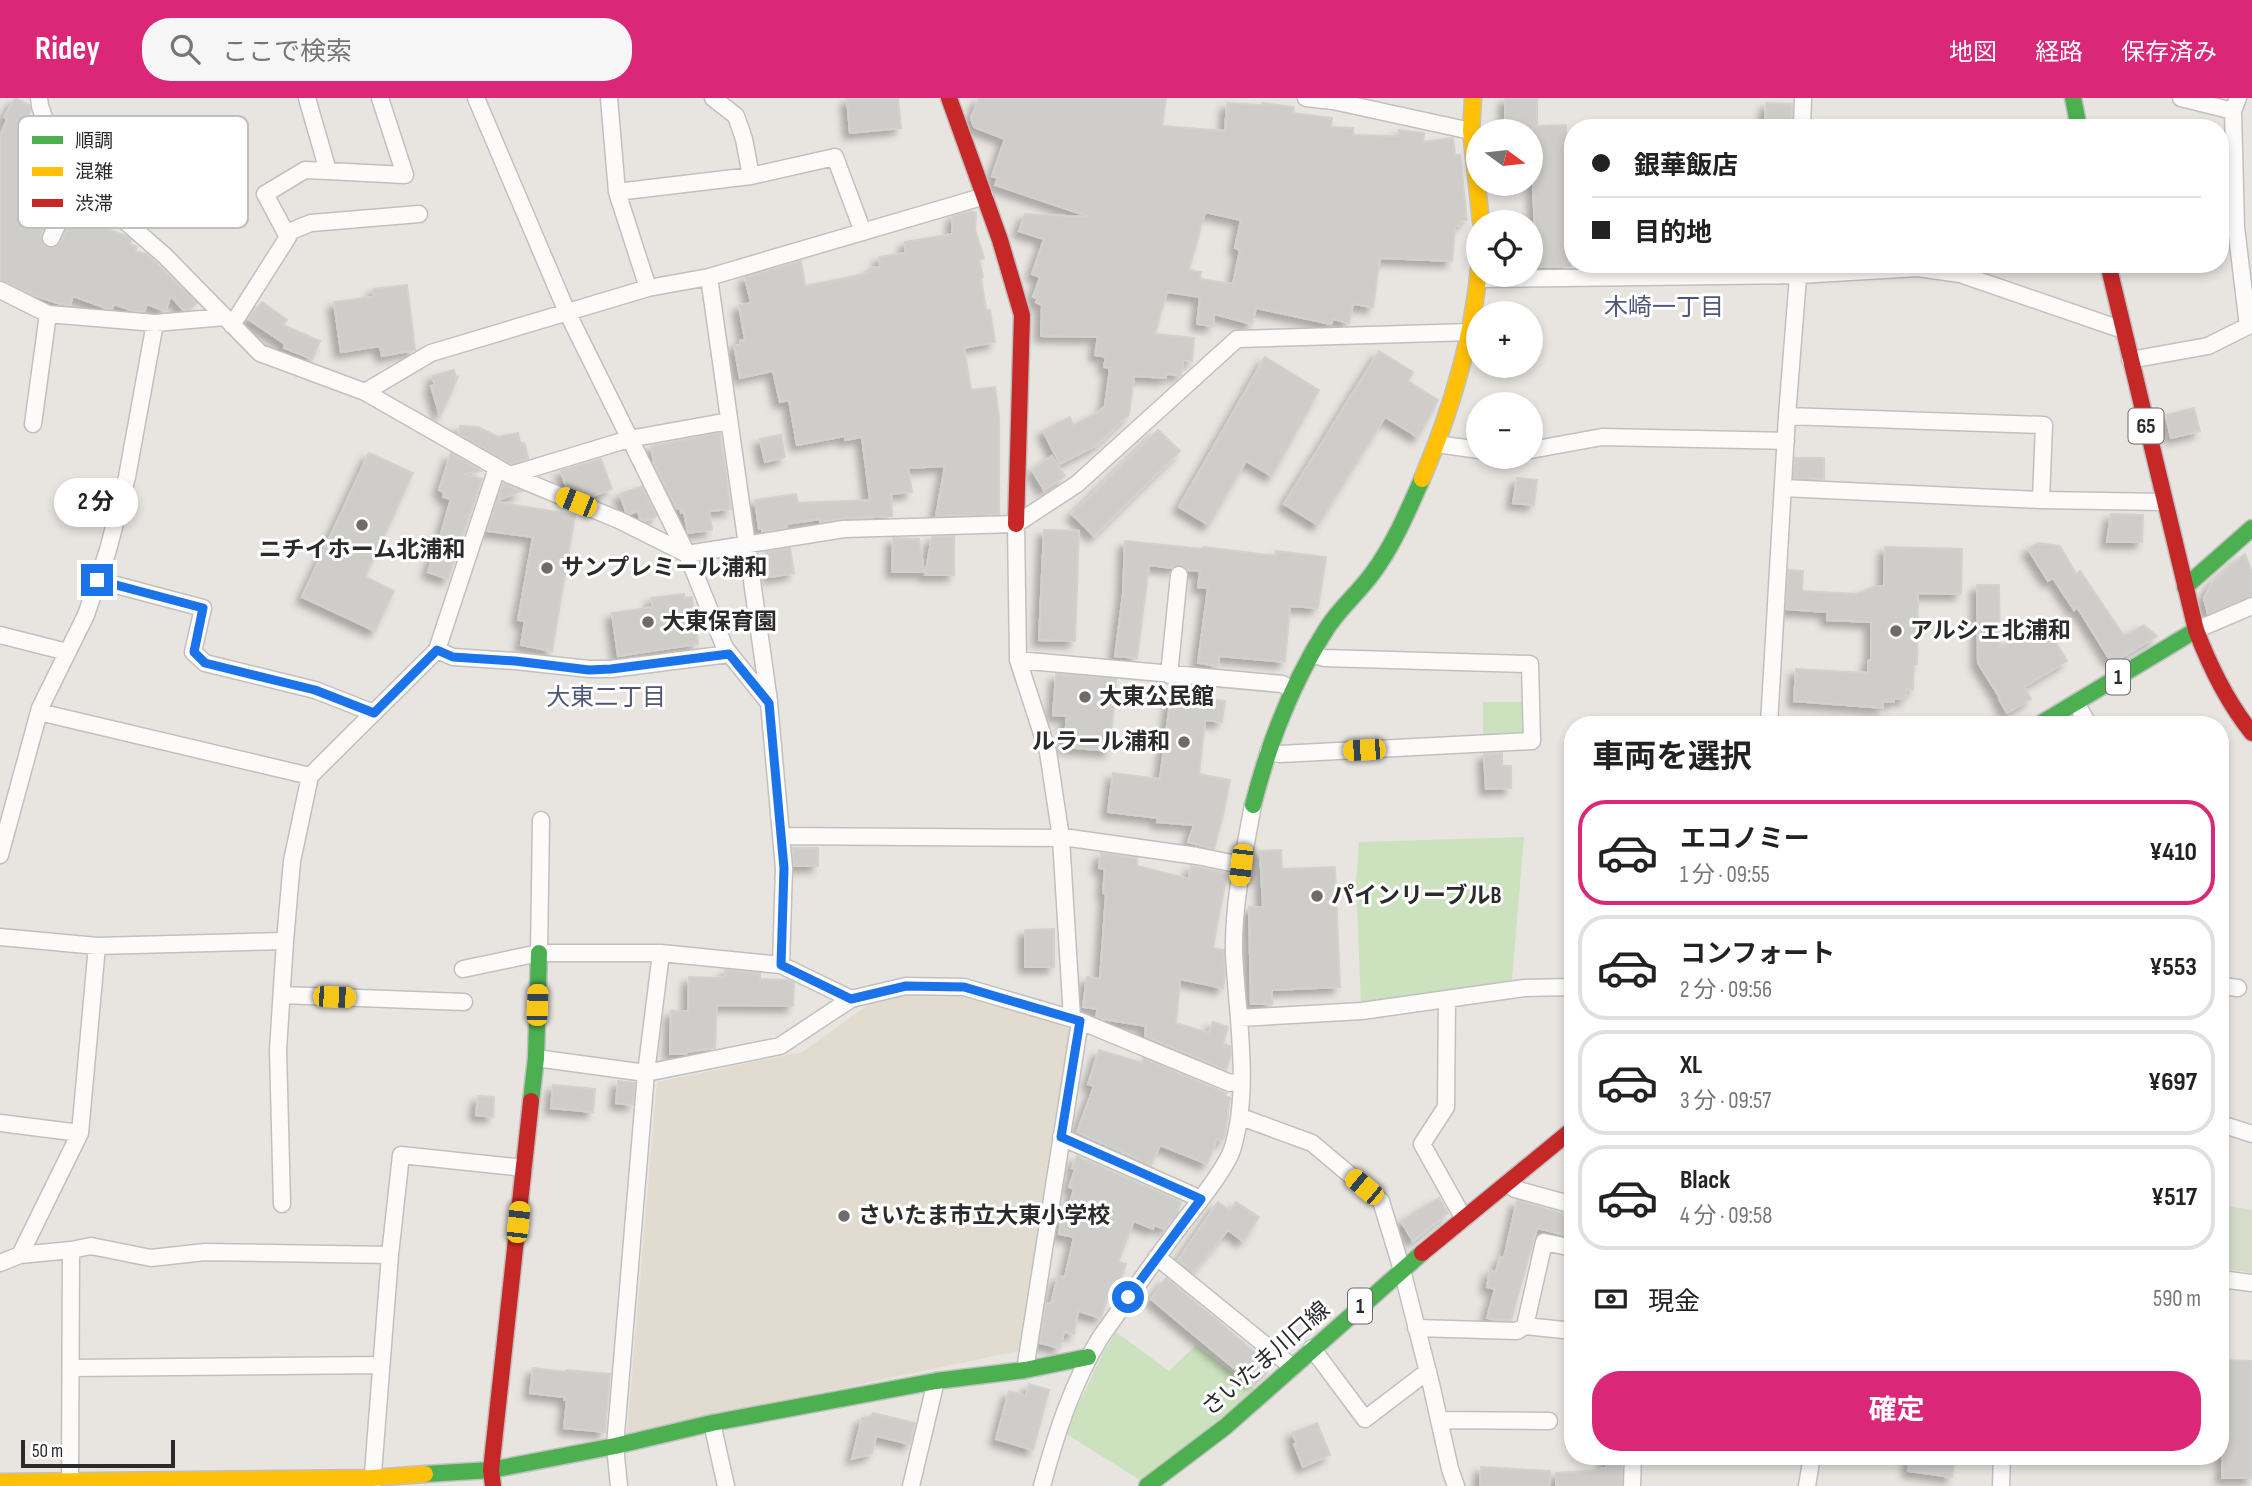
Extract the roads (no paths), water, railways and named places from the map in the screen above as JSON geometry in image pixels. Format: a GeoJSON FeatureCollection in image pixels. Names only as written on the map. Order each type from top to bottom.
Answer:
{"type":"FeatureCollection","features":[{"type":"Feature","properties":{"kind":"street"},"geometry":{"type":"LineString","coordinates":[[39,98],[44,116]]}},
{"type":"Feature","properties":{"kind":"street"},"geometry":{"type":"LineString","coordinates":[[307,98],[328,172]]}},
{"type":"Feature","properties":{"kind":"street"},"geometry":{"type":"LineString","coordinates":[[229,321],[288,237],[265,194],[305,170],[405,175],[380,98]]}},
{"type":"Feature","properties":{"kind":"street"},"geometry":{"type":"LineString","coordinates":[[477,98],[567,312],[687,554],[725,648],[769,703]]}},
{"type":"Feature","properties":{"kind":"street"},"geometry":{"type":"LineString","coordinates":[[609,98],[617,192],[648,288]]}},
{"type":"Feature","properties":{"kind":"street"},"geometry":{"type":"LineString","coordinates":[[713,98],[736,116],[744,139],[751,176]]}},
{"type":"Feature","properties":{"kind":"street"},"geometry":{"type":"LineString","coordinates":[[949,98],[985,196],[1022,315],[1016,524],[1018,660],[1048,752],[1061,838],[1076,1019],[1061,1137],[1025,1370]]}},
{"type":"Feature","properties":{"kind":"street"},"geometry":{"type":"LineString","coordinates":[[1306,98],[1333,101],[1466,130]]}},
{"type":"Feature","properties":{"kind":"street"},"geometry":{"type":"LineString","coordinates":[[1472,119],[1473,98]]}},
{"type":"Feature","properties":{"kind":"street"},"geometry":{"type":"LineString","coordinates":[[1802,119],[1803,98]]}},
{"type":"Feature","properties":{"kind":"street"},"geometry":{"type":"LineString","coordinates":[[2073,98],[2077,119]]}},
{"type":"Feature","properties":{"kind":"street"},"geometry":{"type":"LineString","coordinates":[[2130,360],[2208,345],[2250,326],[2236,227],[2235,104],[2181,98]]}},
{"type":"Feature","properties":{"kind":"street"},"geometry":{"type":"LineString","coordinates":[[617,192],[751,176],[835,157],[863,232]]}},
{"type":"Feature","properties":{"kind":"street"},"geometry":{"type":"LineString","coordinates":[[365,391],[431,353],[648,288],[709,277],[985,196]]}},
{"type":"Feature","properties":{"kind":"street"},"geometry":{"type":"LineString","coordinates":[[286,233],[310,223],[419,214]]}},
{"type":"Feature","properties":{"kind":"street"},"geometry":{"type":"LineString","coordinates":[[51,237],[55,228]]}},
{"type":"Feature","properties":{"kind":"street"},"geometry":{"type":"LineString","coordinates":[[132,228],[164,256],[260,353],[365,391],[504,471],[619,520],[687,554],[844,529],[1016,524],[1077,484],[1237,340],[1466,332]]}},
{"type":"Feature","properties":{"kind":"street"},"geometry":{"type":"LineString","coordinates":[[1543,273],[1564,273]]}},
{"type":"Feature","properties":{"kind":"street"},"geometry":{"type":"LineString","coordinates":[[1769,716],[1787,416],[1799,273]]}},
{"type":"Feature","properties":{"kind":"street"},"geometry":{"type":"LineString","coordinates":[[1953,273],[2123,330]]}},
{"type":"Feature","properties":{"kind":"street","name":"65"},"geometry":{"type":"LineString","coordinates":[[2110,273],[2185,587]]}},
{"type":"Feature","properties":{"kind":"street"},"geometry":{"type":"LineString","coordinates":[[709,277],[769,703],[784,868],[781,965]]}},
{"type":"Feature","properties":{"kind":"street"},"geometry":{"type":"LineString","coordinates":[[0,290],[48,314],[155,323],[229,321]]}},
{"type":"Feature","properties":{"kind":"street"},"geometry":{"type":"LineString","coordinates":[[33,425],[48,314]]}},
{"type":"Feature","properties":{"kind":"street"},"geometry":{"type":"LineString","coordinates":[[0,855],[39,712],[86,615],[97,580],[127,477],[155,323]]}},
{"type":"Feature","properties":{"kind":"street"},"geometry":{"type":"LineString","coordinates":[[1042,1486],[1057,1429],[1088,1357],[1231,1153],[1241,1117],[1234,921],[1241,865],[1253,805],[1268,752],[1293,690],[1312,654],[1339,611],[1373,572],[1404,517],[1452,404],[1466,351]]}},
{"type":"Feature","properties":{"kind":"street"},"geometry":{"type":"LineString","coordinates":[[1787,416],[2044,425],[2041,500]]}},
{"type":"Feature","properties":{"kind":"street"},"geometry":{"type":"LineString","coordinates":[[504,471],[629,439],[729,421]]}},
{"type":"Feature","properties":{"kind":"street"},"geometry":{"type":"LineString","coordinates":[[1543,448],[1602,437],[1786,441]]}},
{"type":"Feature","properties":{"kind":"street"},"geometry":{"type":"LineString","coordinates":[[1437,444],[1466,448]]}},
{"type":"Feature","properties":{"kind":"street"},"geometry":{"type":"LineString","coordinates":[[282,1204],[278,1050],[285,941],[292,861],[310,776],[437,650],[504,471]]}},
{"type":"Feature","properties":{"kind":"street"},"geometry":{"type":"LineString","coordinates":[[1783,488],[2041,500],[2164,502]]}},
{"type":"Feature","properties":{"kind":"street"},"geometry":{"type":"LineString","coordinates":[[2252,528],[2185,587],[2208,662],[2224,694],[2252,733]]}},
{"type":"Feature","properties":{"kind":"street"},"geometry":{"type":"LineString","coordinates":[[1169,675],[1180,575]]}},
{"type":"Feature","properties":{"kind":"street"},"geometry":{"type":"LineString","coordinates":[[97,580],[203,608],[194,652],[205,663],[315,690],[374,713]]}},
{"type":"Feature","properties":{"kind":"street"},"geometry":{"type":"LineString","coordinates":[[2196,630],[2252,606]]}},
{"type":"Feature","properties":{"kind":"street","name":"1"},"geometry":{"type":"LineString","coordinates":[[2054,716],[2196,630]]}},
{"type":"Feature","properties":{"kind":"street"},"geometry":{"type":"LineString","coordinates":[[0,635],[67,652]]}},
{"type":"Feature","properties":{"kind":"street"},"geometry":{"type":"LineString","coordinates":[[437,650],[453,657],[589,670],[729,654]]}},
{"type":"Feature","properties":{"kind":"street"},"geometry":{"type":"LineString","coordinates":[[1268,752],[1280,754],[1532,741],[1530,664],[1324,658],[1312,654]]}},
{"type":"Feature","properties":{"kind":"street"},"geometry":{"type":"LineString","coordinates":[[1018,660],[1282,684],[1293,690]]}},
{"type":"Feature","properties":{"kind":"street"},"geometry":{"type":"LineString","coordinates":[[2076,703],[2084,716]]}},
{"type":"Feature","properties":{"kind":"street"},"geometry":{"type":"LineString","coordinates":[[39,712],[310,776]]}},
{"type":"Feature","properties":{"kind":"street"},"geometry":{"type":"LineString","coordinates":[[492,1478],[536,1058],[541,820]]}},
{"type":"Feature","properties":{"kind":"street"},"geometry":{"type":"LineString","coordinates":[[781,836],[1061,838],[1184,854],[1241,865]]}},
{"type":"Feature","properties":{"kind":"street"},"geometry":{"type":"LineString","coordinates":[[0,937],[97,946],[285,941]]}},
{"type":"Feature","properties":{"kind":"street"},"geometry":{"type":"LineString","coordinates":[[20,1255],[80,1133],[97,946]]}},
{"type":"Feature","properties":{"kind":"street"},"geometry":{"type":"LineString","coordinates":[[463,969],[539,953],[661,953],[781,965],[851,999]]}},
{"type":"Feature","properties":{"kind":"street"},"geometry":{"type":"LineString","coordinates":[[619,1486],[615,1446],[646,1073],[661,953]]}},
{"type":"Feature","properties":{"kind":"street"},"geometry":{"type":"LineString","coordinates":[[536,1058],[646,1073],[780,1046],[851,999],[906,986],[964,987],[1076,1019],[1230,1083],[1241,1081]]}},
{"type":"Feature","properties":{"kind":"street"},"geometry":{"type":"LineString","coordinates":[[1239,1018],[1362,1011],[1524,988],[1564,987]]}},
{"type":"Feature","properties":{"kind":"street"},"geometry":{"type":"LineString","coordinates":[[2229,987],[2238,988]]}},
{"type":"Feature","properties":{"kind":"street"},"geometry":{"type":"LineString","coordinates":[[282,995],[464,1002]]}},
{"type":"Feature","properties":{"kind":"street"},"geometry":{"type":"LineString","coordinates":[[1447,999],[1447,1107],[1422,1144],[1464,1219]]}},
{"type":"Feature","properties":{"kind":"street"},"geometry":{"type":"LineString","coordinates":[[1241,1117],[1312,1143],[1381,1201],[1402,1270],[1456,1486]]}},
{"type":"Feature","properties":{"kind":"street"},"geometry":{"type":"LineString","coordinates":[[0,1123],[80,1133]]}},
{"type":"Feature","properties":{"kind":"street"},"geometry":{"type":"LineString","coordinates":[[2229,1127],[2252,1135]]}},
{"type":"Feature","properties":{"kind":"street"},"geometry":{"type":"LineString","coordinates":[[1061,1137],[1201,1199]]}},
{"type":"Feature","properties":{"kind":"street","name":"さいたま川口線"},"geometry":{"type":"LineString","coordinates":[[1147,1486],[1224,1427],[1402,1270],[1564,1138]]}},
{"type":"Feature","properties":{"kind":"street"},"geometry":{"type":"LineString","coordinates":[[372,1482],[390,1255],[401,1155],[524,1168]]}},
{"type":"Feature","properties":{"kind":"street"},"geometry":{"type":"LineString","coordinates":[[1508,1184],[1515,1189],[1564,1203]]}},
{"type":"Feature","properties":{"kind":"street"},"geometry":{"type":"LineString","coordinates":[[1525,1326],[1544,1242],[1564,1246]]}},
{"type":"Feature","properties":{"kind":"street"},"geometry":{"type":"LineString","coordinates":[[0,1263],[20,1255],[91,1246],[151,1258],[205,1252],[390,1255]]}},
{"type":"Feature","properties":{"kind":"street"},"geometry":{"type":"LineString","coordinates":[[71,1250],[71,1484]]}},
{"type":"Feature","properties":{"kind":"street"},"geometry":{"type":"LineString","coordinates":[[1157,1257],[1291,1366]]}},
{"type":"Feature","properties":{"kind":"street"},"geometry":{"type":"LineString","coordinates":[[2229,1280],[2252,1283]]}},
{"type":"Feature","properties":{"kind":"street"},"geometry":{"type":"LineString","coordinates":[[1416,1328],[1517,1331],[1525,1326],[1564,1330]]}},
{"type":"Feature","properties":{"kind":"street"},"geometry":{"type":"LineString","coordinates":[[1312,1348],[1365,1419],[1428,1371]]}},
{"type":"Feature","properties":{"kind":"street"},"geometry":{"type":"LineString","coordinates":[[0,1482],[372,1482],[492,1478],[712,1423],[936,1381],[1025,1370],[1088,1357]]}},
{"type":"Feature","properties":{"kind":"street"},"geometry":{"type":"LineString","coordinates":[[71,1368],[381,1365]]}},
{"type":"Feature","properties":{"kind":"street"},"geometry":{"type":"LineString","coordinates":[[911,1486],[936,1381]]}},
{"type":"Feature","properties":{"kind":"street"},"geometry":{"type":"LineString","coordinates":[[1439,1420],[1549,1421]]}},
{"type":"Feature","properties":{"kind":"street"},"geometry":{"type":"LineString","coordinates":[[712,1423],[726,1486]]}},
{"type":"Feature","properties":{"kind":"street"},"geometry":{"type":"LineString","coordinates":[[1632,1486],[1633,1465]]}},
{"type":"Feature","properties":{"kind":"street"},"geometry":{"type":"LineString","coordinates":[[1807,1486],[1810,1465]]}},
{"type":"Feature","properties":{"kind":"street"},"geometry":{"type":"LineString","coordinates":[[2001,1486],[2002,1465]]}},
{"type":"Feature","properties":{"kind":"place","name":"ニチイホーム北浦和"},"geometry":{"type":"Point","coordinates":[362,525]}},
{"type":"Feature","properties":{"kind":"place","name":"サンプレミール浦和"},"geometry":{"type":"Point","coordinates":[547,568]}},
{"type":"Feature","properties":{"kind":"place","name":"大東保育園"},"geometry":{"type":"Point","coordinates":[648,622]}},
{"type":"Feature","properties":{"kind":"place","name":"アルシェ北浦和"},"geometry":{"type":"Point","coordinates":[1896,631]}},
{"type":"Feature","properties":{"kind":"place","name":"大東公民館"},"geometry":{"type":"Point","coordinates":[1085,697]}},
{"type":"Feature","properties":{"kind":"place","name":"ルラール浦和"},"geometry":{"type":"Point","coordinates":[1184,742]}},
{"type":"Feature","properties":{"kind":"place","name":"パインリーブルB"},"geometry":{"type":"Point","coordinates":[1317,896]}},
{"type":"Feature","properties":{"kind":"place","name":"さいたま市立大東小学校"},"geometry":{"type":"Point","coordinates":[844,1216]}},
{"type":"Feature","properties":{"kind":"district","name":"木崎一丁目"},"geometry":{"type":"Point","coordinates":[1664,307]}},
{"type":"Feature","properties":{"kind":"district","name":"大東二丁目"},"geometry":{"type":"Point","coordinates":[606,697]}}]}
